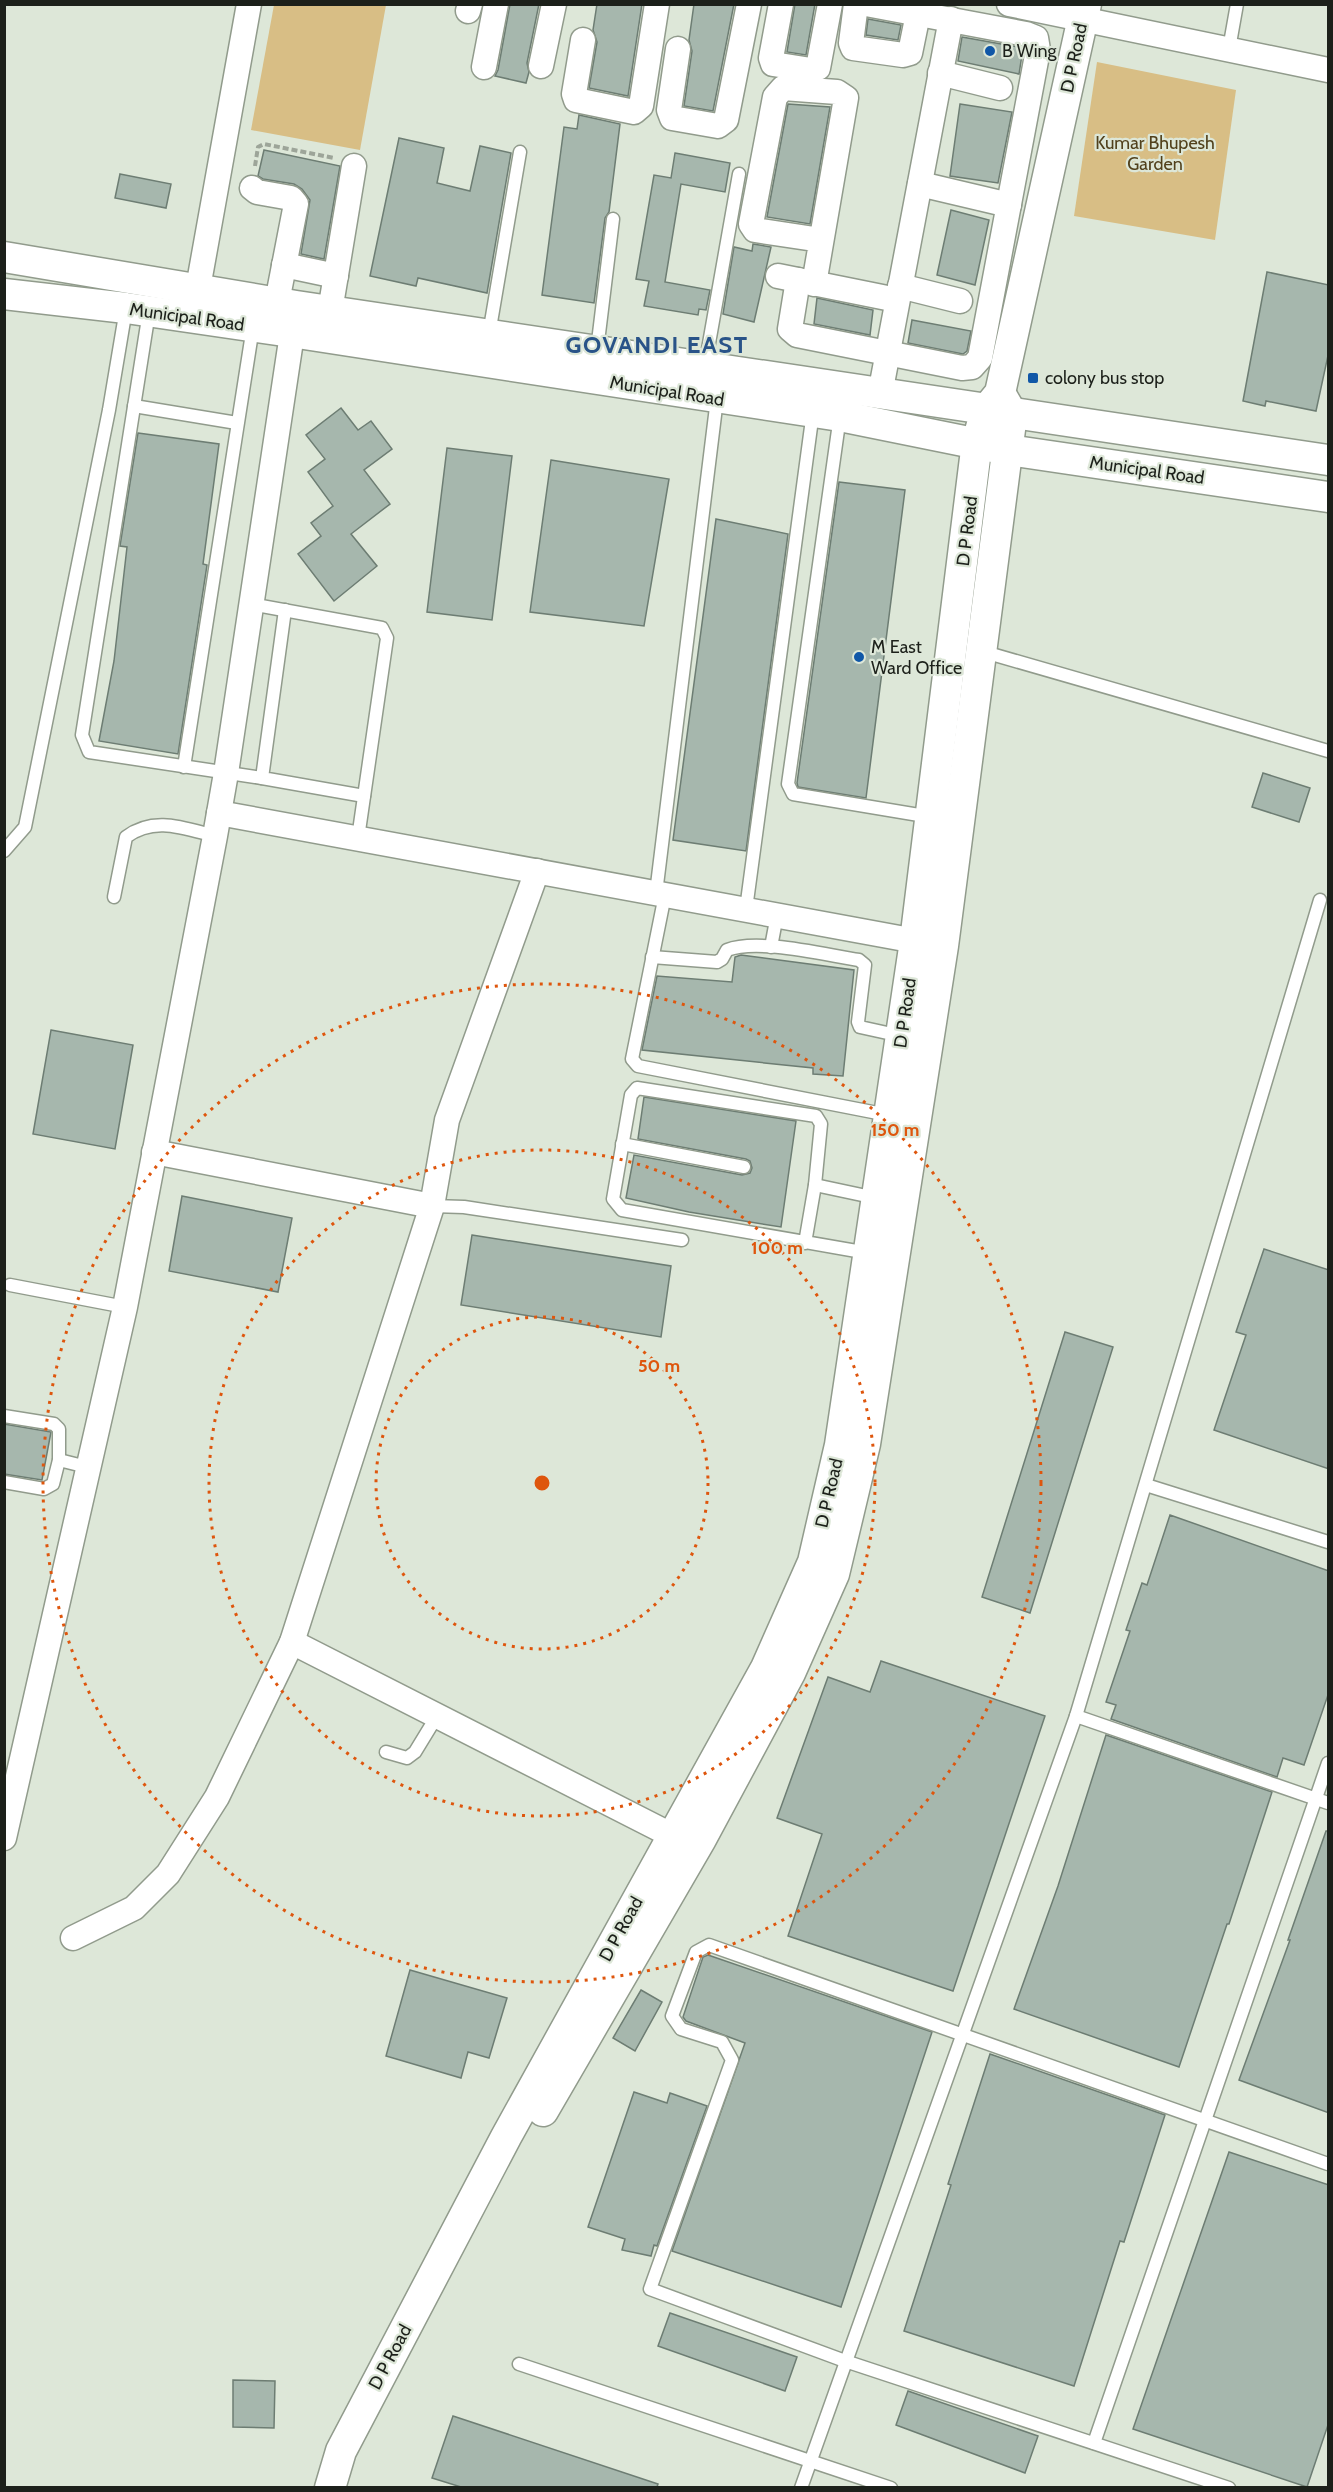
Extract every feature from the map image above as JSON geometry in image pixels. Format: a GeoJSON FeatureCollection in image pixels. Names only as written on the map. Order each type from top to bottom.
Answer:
{"type":"FeatureCollection","features":[{"type":"Feature","properties":{"kind":"street"},"geometry":{"type":"LineString","coordinates":[[198,288],[249,4]]}},
{"type":"Feature","properties":{"kind":"street"},"geometry":{"type":"LineString","coordinates":[[484,67],[496,4]]}},
{"type":"Feature","properties":{"kind":"street"},"geometry":{"type":"LineString","coordinates":[[541,66],[554,4]]}},
{"type":"Feature","properties":{"kind":"street"},"geometry":{"type":"LineString","coordinates":[[583,40],[574,94],[576,100],[634,112],[641,106],[657,4]]}},
{"type":"Feature","properties":{"kind":"street"},"geometry":{"type":"LineString","coordinates":[[678,49],[669,110],[672,118],[718,126],[726,120],[749,4]]}},
{"type":"Feature","properties":{"kind":"street"},"geometry":{"type":"LineString","coordinates":[[781,4],[771,58],[773,64],[811,70],[819,68],[830,4]]}},
{"type":"Feature","properties":{"kind":"street"},"geometry":{"type":"LineString","coordinates":[[856,4],[851,43],[853,48],[903,55],[910,53],[918,14]]}},
{"type":"Feature","properties":{"kind":"street"},"geometry":{"type":"LineString","coordinates":[[821,240],[755,230],[751,224],[775,97],[783,87],[837,92],[846,98],[821,240],[797,280],[790,329],[797,335],[962,368],[972,367],[980,358],[1038,50],[1036,38],[951,19],[866,4]]}},
{"type":"Feature","properties":{"kind":"street"},"geometry":{"type":"LineString","coordinates":[[1009,4],[1084,12],[1229,49],[1329,70]]}},
{"type":"Feature","properties":{"kind":"street","name":"D P Road"},"geometry":{"type":"LineString","coordinates":[[855,1427],[869,1254],[901,1036],[929,944],[932,817],[977,442],[999,406],[1084,12]]}},
{"type":"Feature","properties":{"kind":"street"},"geometry":{"type":"LineString","coordinates":[[880,394],[951,19]]}},
{"type":"Feature","properties":{"kind":"street"},"geometry":{"type":"LineString","coordinates":[[940,73],[1000,87]]}},
{"type":"Feature","properties":{"kind":"street"},"geometry":{"type":"LineString","coordinates":[[330,311],[354,166]]}},
{"type":"Feature","properties":{"kind":"street"},"geometry":{"type":"LineString","coordinates":[[920,184],[1009,205]]}},
{"type":"Feature","properties":{"kind":"street"},"geometry":{"type":"LineString","coordinates":[[4,1838],[125,1307],[226,773],[251,604],[288,314],[285,266],[296,204],[291,198],[257,192],[252,188]]}},
{"type":"Feature","properties":{"kind":"street","name":"Municipal Road"},"geometry":{"type":"LineString","coordinates":[[4,257],[198,288],[288,314],[717,399],[836,404],[880,394],[999,406],[1329,460]]}},
{"type":"Feature","properties":{"kind":"street"},"geometry":{"type":"LineString","coordinates":[[285,266],[336,276]]}},
{"type":"Feature","properties":{"kind":"street"},"geometry":{"type":"LineString","coordinates":[[797,280],[960,301]]}},
{"type":"Feature","properties":{"kind":"street","name":"Municipal Road"},"geometry":{"type":"LineString","coordinates":[[4,294],[253,327],[288,314],[330,311],[597,351],[704,368],[1008,450],[1329,497]]}},
{"type":"Feature","properties":{"kind":"street","name":"D P Road"},"geometry":{"type":"LineString","coordinates":[[647,1908],[673,1836],[766,1668],[810,1600],[834,1574],[929,944],[980,651],[1008,450],[999,406]]}},
{"type":"Feature","properties":{"kind":"street"},"geometry":{"type":"LineString","coordinates":[[217,824],[358,838],[929,944]]}},
{"type":"Feature","properties":{"kind":"street"},"geometry":{"type":"LineString","coordinates":[[73,1938],[134,1908],[168,1874],[217,1797],[291,1642],[432,1206],[447,1120],[537,871]]}},
{"type":"Feature","properties":{"kind":"street"},"geometry":{"type":"LineString","coordinates":[[154,1152],[432,1206]]}},
{"type":"Feature","properties":{"kind":"street","name":"D P Road"},"geometry":{"type":"LineString","coordinates":[[330,2487],[341,2451],[647,1908],[701,1839],[790,1673],[810,1600]]}},
{"type":"Feature","properties":{"kind":"street"},"geometry":{"type":"LineString","coordinates":[[291,1642],[673,1836]]}},
{"type":"Feature","properties":{"kind":"street","name":"D P Road"},"geometry":{"type":"LineString","coordinates":[[351,2487],[358,2463],[515,2142]]}},
{"type":"Feature","properties":{"kind":"lane"},"geometry":{"type":"LineString","coordinates":[[1229,49],[1237,4]]}},
{"type":"Feature","properties":{"kind":"lane"},"geometry":{"type":"LineString","coordinates":[[488,335],[520,152]]}},
{"type":"Feature","properties":{"kind":"lane"},"geometry":{"type":"LineString","coordinates":[[704,368],[739,174]]}},
{"type":"Feature","properties":{"kind":"lane"},"geometry":{"type":"LineString","coordinates":[[597,351],[613,219]]}},
{"type":"Feature","properties":{"kind":"lane"},"geometry":{"type":"LineString","coordinates":[[138,310],[134,406],[82,735],[89,752],[364,796]]}},
{"type":"Feature","properties":{"kind":"lane"},"geometry":{"type":"LineString","coordinates":[[4,851],[25,827],[109,410],[138,310]]}},
{"type":"Feature","properties":{"kind":"lane"},"geometry":{"type":"LineString","coordinates":[[184,767],[253,327]]}},
{"type":"Feature","properties":{"kind":"lane"},"geometry":{"type":"LineString","coordinates":[[717,399],[652,957],[632,1059],[638,1066],[890,1115]]}},
{"type":"Feature","properties":{"kind":"lane"},"geometry":{"type":"LineString","coordinates":[[836,404],[788,784],[793,794],[932,817]]}},
{"type":"Feature","properties":{"kind":"lane"},"geometry":{"type":"LineString","coordinates":[[746,909],[836,404]]}},
{"type":"Feature","properties":{"kind":"lane"},"geometry":{"type":"LineString","coordinates":[[134,406],[237,423]]}},
{"type":"Feature","properties":{"kind":"lane"},"geometry":{"type":"LineString","coordinates":[[251,604],[382,628],[387,638],[358,838]]}},
{"type":"Feature","properties":{"kind":"lane"},"geometry":{"type":"LineString","coordinates":[[262,778],[285,610]]}},
{"type":"Feature","properties":{"kind":"lane"},"geometry":{"type":"LineString","coordinates":[[980,651],[1329,751]]}},
{"type":"Feature","properties":{"kind":"lane"},"geometry":{"type":"LineString","coordinates":[[114,897],[126,837],[139,827],[217,824]]}},
{"type":"Feature","properties":{"kind":"lane"},"geometry":{"type":"LineString","coordinates":[[801,2487],[1076,1716],[1320,900]]}},
{"type":"Feature","properties":{"kind":"lane"},"geometry":{"type":"LineString","coordinates":[[771,947],[777,915]]}},
{"type":"Feature","properties":{"kind":"lane"},"geometry":{"type":"LineString","coordinates":[[652,957],[717,962],[722,959],[727,950],[735,947],[771,947],[859,960],[865,965],[858,1022],[860,1027],[901,1036]]}},
{"type":"Feature","properties":{"kind":"lane"},"geometry":{"type":"LineString","coordinates":[[805,1243],[815,1185],[821,1124],[816,1116],[637,1088],[631,1095],[613,1199],[622,1210],[805,1243],[869,1254]]}},
{"type":"Feature","properties":{"kind":"lane"},"geometry":{"type":"LineString","coordinates":[[622,1144],[744,1167]]}},
{"type":"Feature","properties":{"kind":"lane"},"geometry":{"type":"LineString","coordinates":[[815,1185],[877,1198]]}},
{"type":"Feature","properties":{"kind":"lane"},"geometry":{"type":"LineString","coordinates":[[432,1206],[464,1207],[682,1240]]}},
{"type":"Feature","properties":{"kind":"lane"},"geometry":{"type":"LineString","coordinates":[[10,1285],[125,1307]]}},
{"type":"Feature","properties":{"kind":"lane"},"geometry":{"type":"LineString","coordinates":[[4,1416],[54,1424],[59,1429],[59,1460],[53,1484],[44,1489],[4,1482]]}},
{"type":"Feature","properties":{"kind":"lane"},"geometry":{"type":"LineString","coordinates":[[59,1460],[87,1467]]}},
{"type":"Feature","properties":{"kind":"lane"},"geometry":{"type":"LineString","coordinates":[[1146,1485],[1329,1542]]}},
{"type":"Feature","properties":{"kind":"lane"},"geometry":{"type":"LineString","coordinates":[[386,1752],[407,1758],[416,1752],[437,1716]]}},
{"type":"Feature","properties":{"kind":"lane"},"geometry":{"type":"LineString","coordinates":[[1076,1716],[1322,1801]]}},
{"type":"Feature","properties":{"kind":"lane"},"geometry":{"type":"LineString","coordinates":[[1094,2443],[1205,2120],[1322,1801],[1329,1763]]}},
{"type":"Feature","properties":{"kind":"lane"},"geometry":{"type":"LineString","coordinates":[[1229,2487],[845,2361],[650,2289],[732,2060],[722,2042],[681,2029],[672,2016],[696,1952],[709,1945],[1329,2164]]}},
{"type":"Feature","properties":{"kind":"lane"},"geometry":{"type":"LineString","coordinates":[[519,2364],[891,2487]]}},
{"type":"Feature","properties":{"kind":"path"},"geometry":{"type":"LineString","coordinates":[[252,188],[258,147],[264,144],[350,161],[354,166]]}},
{"type":"Feature","properties":{"kind":"green space"},"geometry":{"type":"Polygon","coordinates":[[[274,5],[386,5],[360,150],[251,130],[274,5]]]}},
{"type":"Feature","properties":{"kind":"green space","name":"Kumar Bhupesh Garden"},"geometry":{"type":"Polygon","coordinates":[[[1097,62],[1236,90],[1215,240],[1074,216],[1097,62]]]}},
{"type":"Feature","properties":{"kind":"building"},"geometry":{"type":"Polygon","coordinates":[[[510,4],[539,4],[527,63],[529,72],[526,83],[495,76],[510,4]]]}},
{"type":"Feature","properties":{"kind":"building"},"geometry":{"type":"Polygon","coordinates":[[[597,4],[642,4],[628,96],[589,88],[597,42],[593,30],[597,4]]]}},
{"type":"Feature","properties":{"kind":"building"},"geometry":{"type":"Polygon","coordinates":[[[694,4],[734,4],[713,111],[684,106],[692,51],[689,40],[694,4]]]}},
{"type":"Feature","properties":{"kind":"building"},"geometry":{"type":"Polygon","coordinates":[[[795,4],[815,4],[806,55],[787,52],[795,4]]]}},
{"type":"Feature","properties":{"kind":"building"},"geometry":{"type":"Polygon","coordinates":[[[868,19],[901,25],[898,40],[866,35],[868,19]]]}},
{"type":"Feature","properties":{"kind":"building","name":"B Wing"},"geometry":{"type":"Polygon","coordinates":[[[962,37],[1023,48],[1019,74],[958,61],[962,37]]]}},
{"type":"Feature","properties":{"kind":"building"},"geometry":{"type":"Polygon","coordinates":[[[788,104],[830,107],[810,224],[767,217],[788,104]]]}},
{"type":"Feature","properties":{"kind":"building"},"geometry":{"type":"Polygon","coordinates":[[[960,104],[1012,112],[998,183],[950,176],[960,104]]]}},
{"type":"Feature","properties":{"kind":"building"},"geometry":{"type":"Polygon","coordinates":[[[579,115],[620,124],[594,303],[542,295],[564,127],[577,129],[579,115]]]}},
{"type":"Feature","properties":{"kind":"building"},"geometry":{"type":"Polygon","coordinates":[[[399,138],[444,148],[437,183],[470,191],[480,146],[511,153],[487,293],[418,278],[416,286],[370,276],[399,138]]]}},
{"type":"Feature","properties":{"kind":"building"},"geometry":{"type":"Polygon","coordinates":[[[264,150],[340,166],[324,259],[301,254],[310,200],[302,189],[294,184],[263,179],[258,176],[264,150]]]}},
{"type":"Feature","properties":{"kind":"building"},"geometry":{"type":"Polygon","coordinates":[[[675,153],[730,163],[725,192],[681,184],[665,282],[710,290],[706,310],[699,309],[698,315],[644,306],[649,281],[636,279],[654,175],[671,178],[675,153]]]}},
{"type":"Feature","properties":{"kind":"building"},"geometry":{"type":"Polygon","coordinates":[[[120,174],[171,184],[166,208],[115,198],[120,174]]]}},
{"type":"Feature","properties":{"kind":"building"},"geometry":{"type":"Polygon","coordinates":[[[951,210],[989,220],[975,285],[937,275],[951,210]]]}},
{"type":"Feature","properties":{"kind":"building"},"geometry":{"type":"Polygon","coordinates":[[[753,244],[771,247],[754,322],[723,314],[734,247],[752,251],[753,244]]]}},
{"type":"Feature","properties":{"kind":"building"},"geometry":{"type":"Polygon","coordinates":[[[1267,272],[1329,285],[1329,351],[1316,411],[1266,401],[1265,406],[1243,401],[1267,272]]]}},
{"type":"Feature","properties":{"kind":"building"},"geometry":{"type":"Polygon","coordinates":[[[817,298],[873,310],[870,335],[814,324],[817,298]]]}},
{"type":"Feature","properties":{"kind":"building"},"geometry":{"type":"Polygon","coordinates":[[[912,320],[971,331],[967,351],[963,354],[908,343],[912,320]]]}},
{"type":"Feature","properties":{"kind":"building"},"geometry":{"type":"Polygon","coordinates":[[[341,408],[358,430],[371,421],[392,449],[364,470],[390,504],[351,534],[377,566],[334,601],[298,554],[321,536],[311,523],[333,506],[308,472],[325,459],[306,435],[341,408]]]}},
{"type":"Feature","properties":{"kind":"building"},"geometry":{"type":"Polygon","coordinates":[[[138,433],[219,444],[203,564],[207,565],[178,754],[99,741],[114,661],[127,547],[120,546],[138,433]]]}},
{"type":"Feature","properties":{"kind":"building"},"geometry":{"type":"Polygon","coordinates":[[[447,448],[512,456],[492,620],[427,612],[447,448]]]}},
{"type":"Feature","properties":{"kind":"building"},"geometry":{"type":"Polygon","coordinates":[[[551,460],[669,479],[644,626],[530,612],[551,460]]]}},
{"type":"Feature","properties":{"kind":"building"},"geometry":{"type":"Polygon","coordinates":[[[839,482],[905,490],[866,798],[798,787],[797,783],[839,482]]]}},
{"type":"Feature","properties":{"kind":"building"},"geometry":{"type":"Polygon","coordinates":[[[716,519],[788,534],[746,851],[673,840],[716,519]]]}},
{"type":"Feature","properties":{"kind":"building"},"geometry":{"type":"Polygon","coordinates":[[[1263,773],[1310,788],[1299,822],[1252,807],[1263,773]]]}},
{"type":"Feature","properties":{"kind":"building"},"geometry":{"type":"Polygon","coordinates":[[[741,955],[854,970],[843,1076],[813,1074],[813,1068],[642,1050],[657,976],[732,982],[735,957],[741,955]]]}},
{"type":"Feature","properties":{"kind":"building"},"geometry":{"type":"Polygon","coordinates":[[[51,1030],[133,1045],[115,1149],[33,1134],[51,1030]]]}},
{"type":"Feature","properties":{"kind":"building"},"geometry":{"type":"Polygon","coordinates":[[[644,1097],[796,1121],[781,1227],[689,1212],[626,1198],[634,1155],[742,1175],[750,1173],[752,1168],[750,1161],[746,1159],[638,1139],[644,1097]]]}},
{"type":"Feature","properties":{"kind":"building"},"geometry":{"type":"Polygon","coordinates":[[[182,1196],[292,1218],[278,1292],[169,1271],[182,1196]]]}},
{"type":"Feature","properties":{"kind":"building"},"geometry":{"type":"Polygon","coordinates":[[[472,1235],[671,1266],[661,1337],[461,1305],[472,1235]]]}},
{"type":"Feature","properties":{"kind":"building"},"geometry":{"type":"Polygon","coordinates":[[[1264,1249],[1329,1270],[1329,1469],[1214,1430],[1246,1335],[1236,1332],[1264,1249]]]}},
{"type":"Feature","properties":{"kind":"building"},"geometry":{"type":"Polygon","coordinates":[[[1065,1332],[1113,1347],[1030,1613],[982,1597],[1065,1332]]]}},
{"type":"Feature","properties":{"kind":"building"},"geometry":{"type":"Polygon","coordinates":[[[4,1424],[51,1432],[42,1480],[4,1474],[4,1424]]]}},
{"type":"Feature","properties":{"kind":"building"},"geometry":{"type":"Polygon","coordinates":[[[1170,1515],[1329,1571],[1329,1692],[1304,1765],[1283,1758],[1277,1777],[1111,1719],[1116,1705],[1106,1702],[1130,1631],[1126,1630],[1142,1583],[1147,1585],[1170,1515]]]}},
{"type":"Feature","properties":{"kind":"building"},"geometry":{"type":"Polygon","coordinates":[[[881,1661],[1045,1716],[953,1991],[788,1936],[822,1834],[777,1818],[828,1677],[870,1692],[881,1661]]]}},
{"type":"Feature","properties":{"kind":"building"},"geometry":{"type":"Polygon","coordinates":[[[1106,1735],[1272,1792],[1179,2067],[1014,2009],[1058,1886],[1106,1735]]]}},
{"type":"Feature","properties":{"kind":"building"},"geometry":{"type":"Polygon","coordinates":[[[1326,1831],[1329,1831],[1329,2113],[1239,2080],[1290,1940],[1288,1940],[1326,1831]]]}},
{"type":"Feature","properties":{"kind":"building"},"geometry":{"type":"Polygon","coordinates":[[[708,1955],[932,2032],[841,2307],[672,2251],[745,2043],[686,2021],[683,2017],[703,1957],[708,1955]]]}},
{"type":"Feature","properties":{"kind":"building"},"geometry":{"type":"Polygon","coordinates":[[[410,1970],[507,1998],[489,2058],[468,2052],[461,2078],[386,2056],[410,1970]]]}},
{"type":"Feature","properties":{"kind":"building"},"geometry":{"type":"Polygon","coordinates":[[[641,1990],[662,2002],[635,2051],[613,2038],[641,1990]]]}},
{"type":"Feature","properties":{"kind":"building"},"geometry":{"type":"Polygon","coordinates":[[[990,2054],[1165,2115],[1124,2242],[1120,2241],[1074,2386],[904,2331],[990,2054]]]}},
{"type":"Feature","properties":{"kind":"building"},"geometry":{"type":"Polygon","coordinates":[[[634,2092],[667,2103],[670,2093],[707,2106],[657,2246],[654,2245],[651,2256],[622,2250],[625,2239],[588,2227],[634,2092]]]}},
{"type":"Feature","properties":{"kind":"building"},"geometry":{"type":"Polygon","coordinates":[[[1229,2152],[1329,2185],[1329,2422],[1307,2487],[1133,2429],[1229,2152]]]}},
{"type":"Feature","properties":{"kind":"building"},"geometry":{"type":"Polygon","coordinates":[[[670,2313],[797,2357],[785,2391],[658,2346],[670,2313]]]}},
{"type":"Feature","properties":{"kind":"building"},"geometry":{"type":"Polygon","coordinates":[[[233,2380],[275,2381],[274,2428],[233,2427],[233,2380]]]}},
{"type":"Feature","properties":{"kind":"building"},"geometry":{"type":"Polygon","coordinates":[[[908,2391],[1038,2436],[1025,2473],[896,2425],[908,2391]]]}},
{"type":"Feature","properties":{"kind":"building"},"geometry":{"type":"Polygon","coordinates":[[[453,2416],[658,2484],[657,2487],[461,2487],[432,2478],[453,2416]]]}},
{"type":"Feature","properties":{"kind":"place","name":"B Wing"},"geometry":{"type":"Point","coordinates":[990,51]}},
{"type":"Feature","properties":{"kind":"place","name":"colony bus stop"},"geometry":{"type":"Point","coordinates":[1033,378]}},
{"type":"Feature","properties":{"kind":"place","name":"M East Ward Office"},"geometry":{"type":"Point","coordinates":[859,657]}},
{"type":"Feature","properties":{"kind":"district","name":"GOVANDI EAST"},"geometry":{"type":"Point","coordinates":[657,345]}}]}
